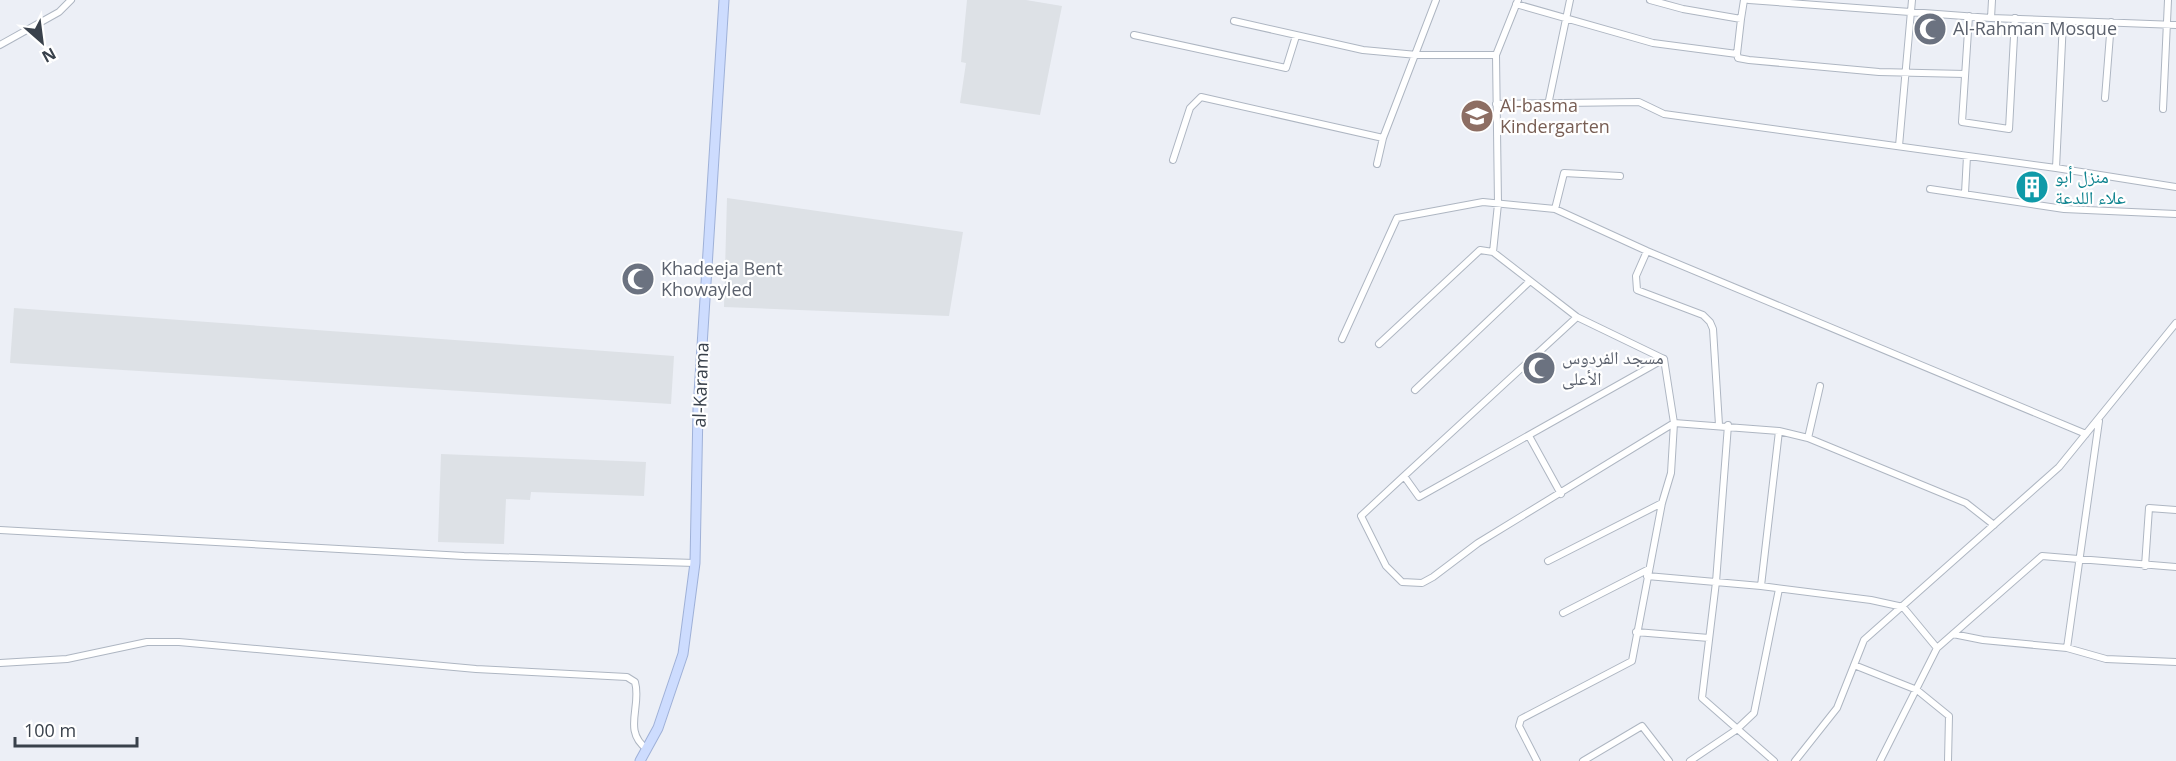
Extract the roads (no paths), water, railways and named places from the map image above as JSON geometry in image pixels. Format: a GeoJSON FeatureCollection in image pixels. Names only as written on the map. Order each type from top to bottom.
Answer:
{"type":"FeatureCollection","features":[{"type":"Feature","properties":{"kind":"main road","name":"al-Karama"},"geometry":{"type":"LineString","coordinates":[[640,761],[658,728],[683,654],[695,563],[698,409],[724,0]]}},
{"type":"Feature","properties":{"kind":"street"},"geometry":{"type":"LineString","coordinates":[[0,45],[59,12],[71,0]]}},
{"type":"Feature","properties":{"kind":"street"},"geometry":{"type":"LineString","coordinates":[[1377,164],[1383,138],[1417,55],[1436,0]]}},
{"type":"Feature","properties":{"kind":"street"},"geometry":{"type":"LineString","coordinates":[[1548,105],[1570,0]]}},
{"type":"Feature","properties":{"kind":"street"},"geometry":{"type":"LineString","coordinates":[[1744,0],[1738,58],[1907,74],[1965,74]]}},
{"type":"Feature","properties":{"kind":"street"},"geometry":{"type":"LineString","coordinates":[[1749,0],[1991,18],[2176,25]]}},
{"type":"Feature","properties":{"kind":"street"},"geometry":{"type":"LineString","coordinates":[[1899,146],[1912,0]]}},
{"type":"Feature","properties":{"kind":"street"},"geometry":{"type":"LineString","coordinates":[[1991,18],[1992,0]]}},
{"type":"Feature","properties":{"kind":"street"},"geometry":{"type":"LineString","coordinates":[[2163,109],[2168,0]]}},
{"type":"Feature","properties":{"kind":"street"},"geometry":{"type":"LineString","coordinates":[[1655,1],[1741,19]]}},
{"type":"Feature","properties":{"kind":"street"},"geometry":{"type":"LineString","coordinates":[[1493,252],[1498,204],[1496,55],[1517,2],[1653,43],[1737,54]]}},
{"type":"Feature","properties":{"kind":"street"},"geometry":{"type":"LineString","coordinates":[[1969,16],[1962,122],[2009,129],[2015,18]]}},
{"type":"Feature","properties":{"kind":"street"},"geometry":{"type":"LineString","coordinates":[[1234,21],[1363,50],[1417,55],[1496,55]]}},
{"type":"Feature","properties":{"kind":"street"},"geometry":{"type":"LineString","coordinates":[[2056,168],[2063,21]]}},
{"type":"Feature","properties":{"kind":"street"},"geometry":{"type":"LineString","coordinates":[[2105,98],[2111,22]]}},
{"type":"Feature","properties":{"kind":"street"},"geometry":{"type":"LineString","coordinates":[[1134,35],[1286,68],[1296,36]]}},
{"type":"Feature","properties":{"kind":"street"},"geometry":{"type":"LineString","coordinates":[[1173,160],[1190,108],[1201,98],[1383,138]]}},
{"type":"Feature","properties":{"kind":"street"},"geometry":{"type":"LineString","coordinates":[[1496,104],[1639,102],[1664,114],[2056,168],[2176,187]]}},
{"type":"Feature","properties":{"kind":"street"},"geometry":{"type":"LineString","coordinates":[[1965,193],[1966,156]]}},
{"type":"Feature","properties":{"kind":"street"},"geometry":{"type":"LineString","coordinates":[[1555,209],[1564,173],[1620,176]]}},
{"type":"Feature","properties":{"kind":"street"},"geometry":{"type":"LineString","coordinates":[[1930,189],[2064,209],[2176,214]]}},
{"type":"Feature","properties":{"kind":"street"},"geometry":{"type":"LineString","coordinates":[[1341,339],[1397,218],[1483,202],[1555,209],[1647,251],[2086,434]]}},
{"type":"Feature","properties":{"kind":"street"},"geometry":{"type":"LineString","coordinates":[[1379,344],[1480,250],[1493,252],[1576,317],[1664,359]]}},
{"type":"Feature","properties":{"kind":"street"},"geometry":{"type":"LineString","coordinates":[[1647,251],[1636,276],[1637,290],[1703,315],[1713,329],[1719,425]]}},
{"type":"Feature","properties":{"kind":"street"},"geometry":{"type":"LineString","coordinates":[[1415,390],[1530,281]]}},
{"type":"Feature","properties":{"kind":"street"},"geometry":{"type":"LineString","coordinates":[[1576,317],[1361,516],[1386,566],[1402,582],[1422,583],[1433,577],[1478,543],[1674,423],[1728,425],[1779,431],[1808,438],[1966,503],[1994,525]]}},
{"type":"Feature","properties":{"kind":"street"},"geometry":{"type":"LineString","coordinates":[[1795,761],[1837,708],[1864,640],[2059,467],[2176,323]]}},
{"type":"Feature","properties":{"kind":"street"},"geometry":{"type":"LineString","coordinates":[[1537,761],[1519,726],[1521,719],[1632,661],[1662,503],[1671,473],[1674,423],[1664,359]]}},
{"type":"Feature","properties":{"kind":"street"},"geometry":{"type":"LineString","coordinates":[[1404,476],[1419,497],[1664,359]]}},
{"type":"Feature","properties":{"kind":"street"},"geometry":{"type":"LineString","coordinates":[[1808,438],[1820,386]]}},
{"type":"Feature","properties":{"kind":"street"},"geometry":{"type":"LineString","coordinates":[[2067,648],[2099,420]]}},
{"type":"Feature","properties":{"kind":"street"},"geometry":{"type":"LineString","coordinates":[[1728,425],[1716,582],[1702,698],[1774,761]]}},
{"type":"Feature","properties":{"kind":"street"},"geometry":{"type":"LineString","coordinates":[[1761,586],[1779,431]]}},
{"type":"Feature","properties":{"kind":"street"},"geometry":{"type":"LineString","coordinates":[[1529,436],[1561,494]]}},
{"type":"Feature","properties":{"kind":"street"},"geometry":{"type":"LineString","coordinates":[[1548,561],[1662,503]]}},
{"type":"Feature","properties":{"kind":"street"},"geometry":{"type":"LineString","coordinates":[[2145,566],[2149,508],[2176,510]]}},
{"type":"Feature","properties":{"kind":"street"},"geometry":{"type":"LineString","coordinates":[[0,530],[464,556],[695,563]]}},
{"type":"Feature","properties":{"kind":"street"},"geometry":{"type":"LineString","coordinates":[[1880,761],[1937,648],[2042,556],[2176,567]]}},
{"type":"Feature","properties":{"kind":"street"},"geometry":{"type":"LineString","coordinates":[[1563,613],[1648,572],[1872,600],[1903,607],[1937,648]]}},
{"type":"Feature","properties":{"kind":"street"},"geometry":{"type":"LineString","coordinates":[[1690,761],[1736,730],[1754,713],[1760,696],[1779,589]]}},
{"type":"Feature","properties":{"kind":"street"},"geometry":{"type":"LineString","coordinates":[[1636,632],[1709,638]]}},
{"type":"Feature","properties":{"kind":"street"},"geometry":{"type":"LineString","coordinates":[[1953,634],[1983,640],[2067,648],[2106,659],[2176,662]]}},
{"type":"Feature","properties":{"kind":"street"},"geometry":{"type":"LineString","coordinates":[[0,663],[67,659],[147,642],[179,642],[476,669],[627,677],[635,682],[638,691],[633,722],[636,738],[647,748]]}},
{"type":"Feature","properties":{"kind":"street"},"geometry":{"type":"LineString","coordinates":[[1854,665],[1917,690],[1949,716],[1948,761]]}},
{"type":"Feature","properties":{"kind":"street"},"geometry":{"type":"LineString","coordinates":[[1583,761],[1642,726],[1669,761]]}},
{"type":"Feature","properties":{"kind":"place","name":"Al-Rahman Mosque"},"geometry":{"type":"Point","coordinates":[1930,29]}},
{"type":"Feature","properties":{"kind":"place","name":"Al-basma Kindergarten"},"geometry":{"type":"Point","coordinates":[1477,116]}},
{"type":"Feature","properties":{"kind":"place","name":"منزل أبو علاء اللدعة"},"geometry":{"type":"Point","coordinates":[2032,187]}},
{"type":"Feature","properties":{"kind":"place","name":"Khadeeja Bent Khowayled"},"geometry":{"type":"Point","coordinates":[638,279]}},
{"type":"Feature","properties":{"kind":"place","name":"مسجد الفردوس الأعلى"},"geometry":{"type":"Point","coordinates":[1539,368]}}]}
